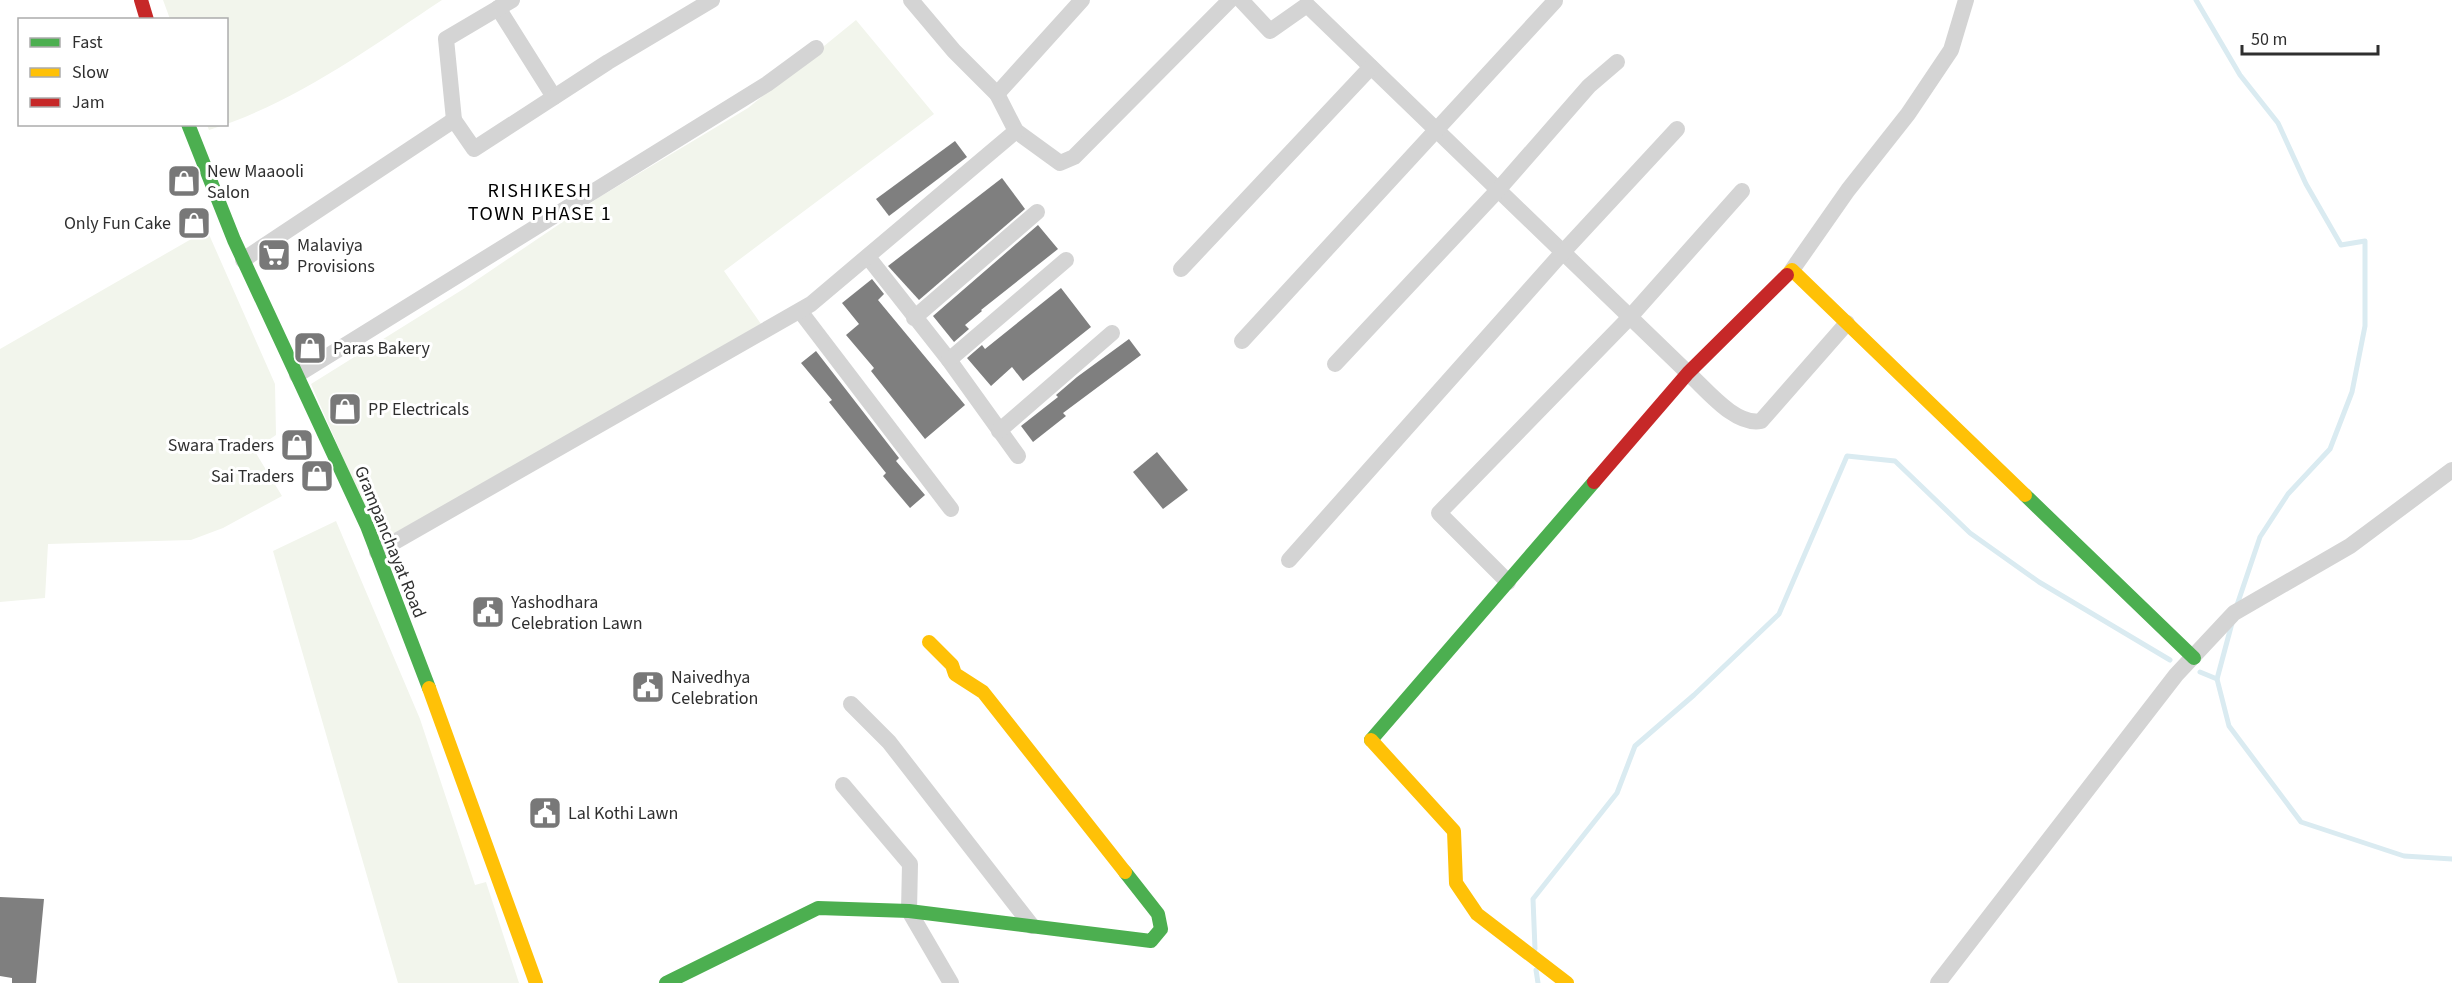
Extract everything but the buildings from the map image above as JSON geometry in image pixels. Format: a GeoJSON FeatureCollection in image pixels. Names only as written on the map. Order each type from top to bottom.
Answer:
{"type":"FeatureCollection","features":[{"type":"Feature","properties":{"kind":"street"},"geometry":{"type":"LineString","coordinates":[[141,0],[146,18]]}},
{"type":"Feature","properties":{"kind":"street"},"geometry":{"type":"LineString","coordinates":[[554,97],[505,4],[446,39],[454,120],[474,150],[554,97],[712,0]]}},
{"type":"Feature","properties":{"kind":"street"},"geometry":{"type":"LineString","coordinates":[[911,0],[954,51],[997,94],[1016,131],[1060,163],[1074,157],[1230,0]]}},
{"type":"Feature","properties":{"kind":"street"},"geometry":{"type":"LineString","coordinates":[[997,94],[1082,0]]}},
{"type":"Feature","properties":{"kind":"street"},"geometry":{"type":"LineString","coordinates":[[1241,0],[1270,31],[1306,5],[1688,373],[1737,416],[1751,423],[1761,421],[1847,323]]}},
{"type":"Feature","properties":{"kind":"street"},"geometry":{"type":"LineString","coordinates":[[1567,983],[1478,914],[1456,883],[1454,831],[1370,741],[1688,373],[1792,270],[1848,190],[1908,114],[1951,50],[1966,0]]}},
{"type":"Feature","properties":{"kind":"street"},"geometry":{"type":"LineString","coordinates":[[1242,341],[1555,1]]}},
{"type":"Feature","properties":{"kind":"street"},"geometry":{"type":"LineString","coordinates":[[297,375],[767,84],[816,48]]}},
{"type":"Feature","properties":{"kind":"street"},"geometry":{"type":"LineString","coordinates":[[1335,364],[1498,190],[1589,86],[1617,62]]}},
{"type":"Feature","properties":{"kind":"street"},"geometry":{"type":"LineString","coordinates":[[1181,269],[1371,67]]}},
{"type":"Feature","properties":{"kind":"street"},"geometry":{"type":"LineString","coordinates":[[243,260],[454,120]]}},
{"type":"Feature","properties":{"kind":"street","name":"Grampanchayat Road"},"geometry":{"type":"LineString","coordinates":[[189,126],[243,260],[377,552],[478,819],[536,983]]}},
{"type":"Feature","properties":{"kind":"street"},"geometry":{"type":"LineString","coordinates":[[1289,560],[1563,252],[1677,129]]}},
{"type":"Feature","properties":{"kind":"street"},"geometry":{"type":"LineString","coordinates":[[377,552],[800,311],[868,257],[1016,131]]}},
{"type":"Feature","properties":{"kind":"street"},"geometry":{"type":"LineString","coordinates":[[1508,582],[1439,513],[1630,317],[1742,191]]}},
{"type":"Feature","properties":{"kind":"street"},"geometry":{"type":"LineString","coordinates":[[914,318],[1037,212]]}},
{"type":"Feature","properties":{"kind":"street"},"geometry":{"type":"LineString","coordinates":[[868,257],[949,360],[1018,456]]}},
{"type":"Feature","properties":{"kind":"street"},"geometry":{"type":"LineString","coordinates":[[949,360],[1066,260]]}},
{"type":"Feature","properties":{"kind":"street"},"geometry":{"type":"LineString","coordinates":[[1792,270],[2194,658]]}},
{"type":"Feature","properties":{"kind":"street"},"geometry":{"type":"LineString","coordinates":[[800,311],[951,508]]}},
{"type":"Feature","properties":{"kind":"street"},"geometry":{"type":"LineString","coordinates":[[999,430],[1112,333]]}},
{"type":"Feature","properties":{"kind":"street"},"geometry":{"type":"LineString","coordinates":[[1938,983],[2176,675],[2234,613],[2350,546],[2452,470]]}},
{"type":"Feature","properties":{"kind":"street"},"geometry":{"type":"LineString","coordinates":[[666,983],[818,908],[909,911],[1151,941],[1161,929],[1158,914],[983,693],[955,674],[952,665],[929,642]]}},
{"type":"Feature","properties":{"kind":"street"},"geometry":{"type":"LineString","coordinates":[[850,704],[889,742],[1032,926]]}},
{"type":"Feature","properties":{"kind":"street"},"geometry":{"type":"LineString","coordinates":[[843,786],[910,864],[909,911],[951,983]]}},
{"type":"Feature","properties":{"kind":"shaded area"},"geometry":{"type":"Polygon","coordinates":[[[163,0],[442,0],[358,56],[301,90],[228,123],[228,18],[170,18],[163,0]]]}},
{"type":"Feature","properties":{"kind":"shaded area"},"geometry":{"type":"Polygon","coordinates":[[[856,20],[934,114],[724,271],[761,324],[381,545],[311,384],[465,288],[598,198],[748,108],[856,20]]]}},
{"type":"Feature","properties":{"kind":"shaded area"},"geometry":{"type":"Polygon","coordinates":[[[207,126],[220,126],[209,130],[207,126]]]}},
{"type":"Feature","properties":{"kind":"shaded area"},"geometry":{"type":"Polygon","coordinates":[[[207,230],[275,384],[276,435],[254,450],[282,496],[223,528],[191,540],[48,544],[45,598],[0,602],[0,349],[207,230]]]}},
{"type":"Feature","properties":{"kind":"shaded area"},"geometry":{"type":"Polygon","coordinates":[[[336,521],[420,719],[475,885],[486,882],[519,983],[398,983],[273,551],[336,521]]]}},
{"type":"Feature","properties":{"kind":"waterway"},"geometry":{"type":"LineString","coordinates":[[2196,0],[2240,75],[2278,123],[2306,184],[2341,245],[2365,241],[2365,326],[2352,392],[2330,449],[2288,494],[2260,537],[2236,608]]}},
{"type":"Feature","properties":{"kind":"waterway"},"geometry":{"type":"LineString","coordinates":[[1535,949],[1533,899],[1617,793],[1635,746],[1694,695],[1779,614],[1847,456],[1895,461],[1970,533],[2039,582],[2170,660]]}},
{"type":"Feature","properties":{"kind":"waterway"},"geometry":{"type":"LineString","coordinates":[[2217,679],[2232,623]]}},
{"type":"Feature","properties":{"kind":"waterway"},"geometry":{"type":"LineString","coordinates":[[2200,672],[2217,679],[2229,726],[2301,822],[2404,856],[2452,859]]}},
{"type":"Feature","properties":{"kind":"waterway"},"geometry":{"type":"LineString","coordinates":[[1536,970],[1538,983]]}},
{"type":"Feature","properties":{"kind":"traffic: fast"},"geometry":{"type":"LineString","coordinates":[[189,126],[234,240],[367,526],[429,688]]}},
{"type":"Feature","properties":{"kind":"traffic: fast"},"geometry":{"type":"LineString","coordinates":[[1371,740],[1594,482]]}},
{"type":"Feature","properties":{"kind":"traffic: fast"},"geometry":{"type":"LineString","coordinates":[[2025,495],[2194,658]]}},
{"type":"Feature","properties":{"kind":"traffic: fast"},"geometry":{"type":"LineString","coordinates":[[666,983],[818,908],[909,911],[1151,941],[1161,929],[1158,914],[1125,872]]}},
{"type":"Feature","properties":{"kind":"traffic: slow"},"geometry":{"type":"LineString","coordinates":[[1787,275],[1792,270],[2025,495]]}},
{"type":"Feature","properties":{"kind":"traffic: slow"},"geometry":{"type":"LineString","coordinates":[[929,642],[952,665],[955,674],[983,692],[1125,872]]}},
{"type":"Feature","properties":{"kind":"traffic: slow"},"geometry":{"type":"LineString","coordinates":[[429,688],[536,983]]}},
{"type":"Feature","properties":{"kind":"traffic: slow"},"geometry":{"type":"LineString","coordinates":[[1371,740],[1454,831],[1456,883],[1477,914],[1567,983]]}},
{"type":"Feature","properties":{"kind":"traffic: jam"},"geometry":{"type":"LineString","coordinates":[[141,0],[146,18]]}},
{"type":"Feature","properties":{"kind":"traffic: jam"},"geometry":{"type":"LineString","coordinates":[[1594,482],[1688,373],[1787,275]]}},
{"type":"Feature","properties":{"kind":"place","name":"New Maaooli Salon"},"geometry":{"type":"Point","coordinates":[184,181]}},
{"type":"Feature","properties":{"kind":"place","name":"Only Fun Cake"},"geometry":{"type":"Point","coordinates":[194,223]}},
{"type":"Feature","properties":{"kind":"place","name":"Malaviya Provisions"},"geometry":{"type":"Point","coordinates":[274,255]}},
{"type":"Feature","properties":{"kind":"place","name":"Paras Bakery"},"geometry":{"type":"Point","coordinates":[310,348]}},
{"type":"Feature","properties":{"kind":"place","name":"PP Electricals"},"geometry":{"type":"Point","coordinates":[345,409]}},
{"type":"Feature","properties":{"kind":"place","name":"Swara Traders"},"geometry":{"type":"Point","coordinates":[297,445]}},
{"type":"Feature","properties":{"kind":"place","name":"Sai Traders"},"geometry":{"type":"Point","coordinates":[317,476]}},
{"type":"Feature","properties":{"kind":"place","name":"Yashodhara Celebration Lawn"},"geometry":{"type":"Point","coordinates":[488,612]}},
{"type":"Feature","properties":{"kind":"place","name":"Naivedhya Celebration"},"geometry":{"type":"Point","coordinates":[648,687]}},
{"type":"Feature","properties":{"kind":"place","name":"Lal Kothi Lawn"},"geometry":{"type":"Point","coordinates":[545,813]}},
{"type":"Feature","properties":{"kind":"district","name":"RISHIKESH TOWN PHASE 1"},"geometry":{"type":"Point","coordinates":[540,202]}}]}
